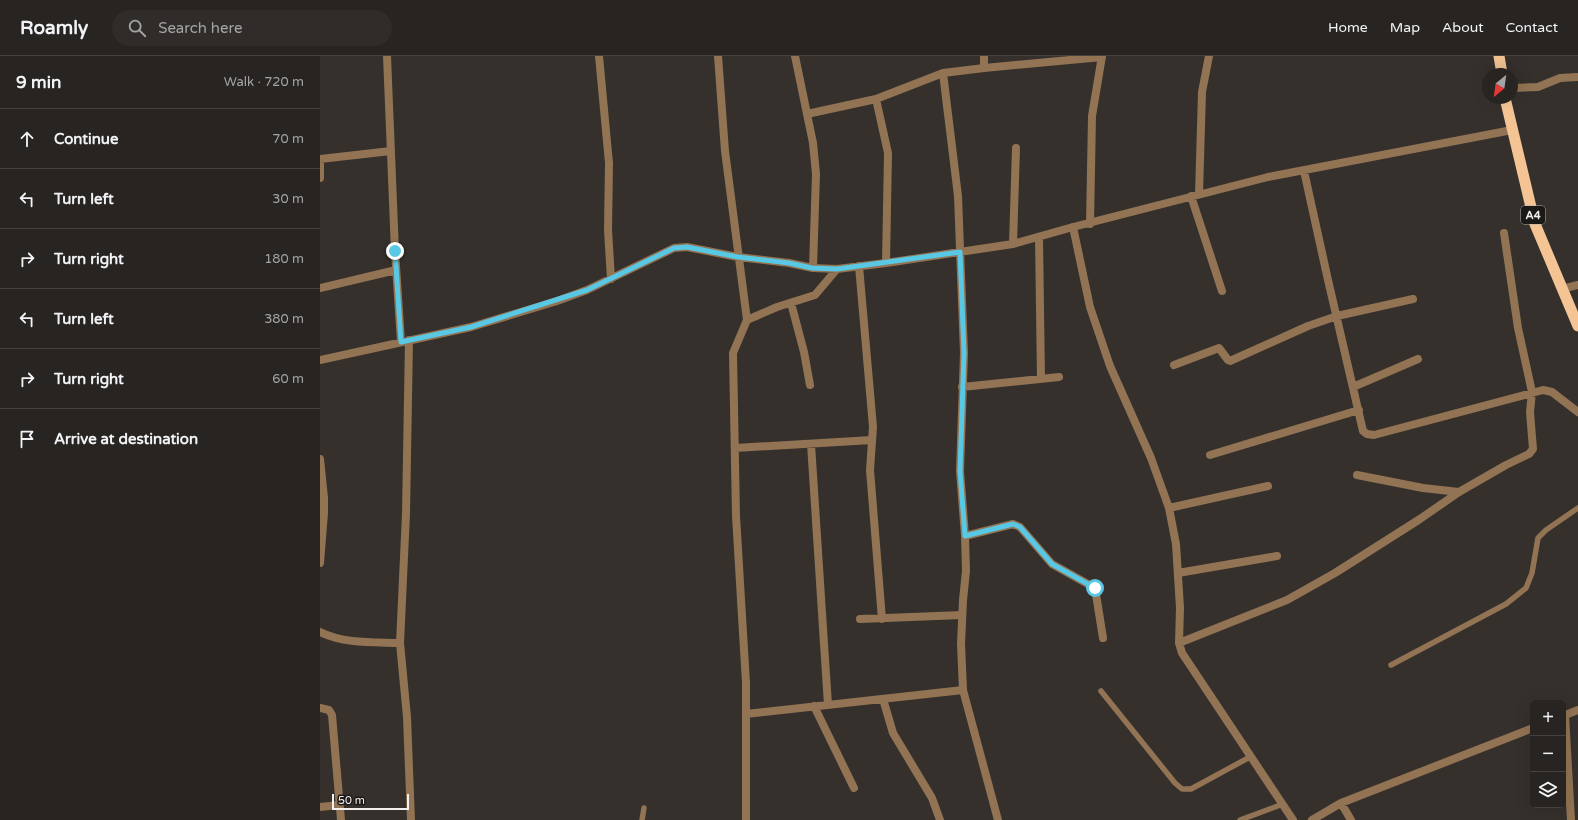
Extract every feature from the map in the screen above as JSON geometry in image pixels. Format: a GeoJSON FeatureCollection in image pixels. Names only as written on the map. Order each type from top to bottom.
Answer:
{"type":"FeatureCollection","features":[{"type":"Feature","properties":{"kind":"highway"},"geometry":{"type":"LineString","coordinates":[[1499,56],[1501,68]]}},
{"type":"Feature","properties":{"kind":"highway","name":"A4"},"geometry":{"type":"LineString","coordinates":[[1506,104],[1535,224],[1578,326]]}},
{"type":"Feature","properties":{"kind":"street"},"geometry":{"type":"LineString","coordinates":[[387,56],[396,270],[405,341],[406,514],[400,644],[407,717],[411,820]]}},
{"type":"Feature","properties":{"kind":"street"},"geometry":{"type":"LineString","coordinates":[[599,56],[609,163],[608,230],[611,279]]}},
{"type":"Feature","properties":{"kind":"street"},"geometry":{"type":"LineString","coordinates":[[718,56],[726,151],[747,320],[733,353],[736,516],[746,683],[746,820]]}},
{"type":"Feature","properties":{"kind":"street"},"geometry":{"type":"LineString","coordinates":[[795,56],[813,143],[816,174],[812,268]]}},
{"type":"Feature","properties":{"kind":"street"},"geometry":{"type":"LineString","coordinates":[[984,56],[984,68]]}},
{"type":"Feature","properties":{"kind":"street"},"geometry":{"type":"LineString","coordinates":[[807,114],[876,99],[944,74],[984,68],[1102,56],[1092,116],[1090,224]]}},
{"type":"Feature","properties":{"kind":"street"},"geometry":{"type":"LineString","coordinates":[[1209,56],[1202,92],[1195,195],[1222,291]]}},
{"type":"Feature","properties":{"kind":"street"},"geometry":{"type":"LineString","coordinates":[[944,74],[958,196],[964,353],[960,471],[966,571],[961,644],[963,690],[998,820]]}},
{"type":"Feature","properties":{"kind":"street"},"geometry":{"type":"LineString","coordinates":[[1518,88],[1538,87],[1560,78],[1576,76]]}},
{"type":"Feature","properties":{"kind":"street"},"geometry":{"type":"LineString","coordinates":[[876,99],[888,160],[886,263]]}},
{"type":"Feature","properties":{"kind":"street"},"geometry":{"type":"LineString","coordinates":[[320,360],[471,327],[587,290],[674,248],[687,247],[738,257],[789,263],[812,268],[837,269],[886,263],[1013,244],[1268,177],[1512,130]]}},
{"type":"Feature","properties":{"kind":"street"},"geometry":{"type":"LineString","coordinates":[[1013,244],[1016,148]]}},
{"type":"Feature","properties":{"kind":"street"},"geometry":{"type":"LineString","coordinates":[[320,178],[320,159],[391,151]]}},
{"type":"Feature","properties":{"kind":"street"},"geometry":{"type":"LineString","coordinates":[[1304,170],[1363,431],[1371,436],[1543,390],[1552,392],[1578,412]]}},
{"type":"Feature","properties":{"kind":"street"},"geometry":{"type":"LineString","coordinates":[[1073,227],[1090,307],[1105,351],[1151,458],[1169,508],[1176,544],[1180,608],[1179,643],[1182,653],[1293,820]]}},
{"type":"Feature","properties":{"kind":"street"},"geometry":{"type":"LineString","coordinates":[[1179,643],[1287,600],[1335,573],[1459,492],[1506,465],[1529,454],[1533,449],[1530,412],[1532,392],[1518,328],[1504,233]]}},
{"type":"Feature","properties":{"kind":"street"},"geometry":{"type":"LineString","coordinates":[[1039,237],[1041,379]]}},
{"type":"Feature","properties":{"kind":"street"},"geometry":{"type":"LineString","coordinates":[[859,266],[873,427],[870,470],[882,618]]}},
{"type":"Feature","properties":{"kind":"street"},"geometry":{"type":"LineString","coordinates":[[747,320],[817,294],[837,269]]}},
{"type":"Feature","properties":{"kind":"street"},"geometry":{"type":"LineString","coordinates":[[320,288],[396,270]]}},
{"type":"Feature","properties":{"kind":"street"},"geometry":{"type":"LineString","coordinates":[[1562,289],[1578,285]]}},
{"type":"Feature","properties":{"kind":"street"},"geometry":{"type":"LineString","coordinates":[[1174,364],[1219,348],[1225,357],[1230,361],[1295,331],[1337,316],[1413,299]]}},
{"type":"Feature","properties":{"kind":"street"},"geometry":{"type":"LineString","coordinates":[[791,303],[804,352],[810,385]]}},
{"type":"Feature","properties":{"kind":"street"},"geometry":{"type":"LineString","coordinates":[[1353,387],[1418,359]]}},
{"type":"Feature","properties":{"kind":"street"},"geometry":{"type":"LineString","coordinates":[[962,387],[1059,377]]}},
{"type":"Feature","properties":{"kind":"street"},"geometry":{"type":"LineString","coordinates":[[1210,455],[1359,410]]}},
{"type":"Feature","properties":{"kind":"street"},"geometry":{"type":"LineString","coordinates":[[735,448],[872,440]]}},
{"type":"Feature","properties":{"kind":"street"},"geometry":{"type":"LineString","coordinates":[[811,444],[828,705]]}},
{"type":"Feature","properties":{"kind":"street"},"geometry":{"type":"LineString","coordinates":[[320,459],[324,513],[320,563]]}},
{"type":"Feature","properties":{"kind":"street"},"geometry":{"type":"LineString","coordinates":[[1357,475],[1423,488],[1459,492]]}},
{"type":"Feature","properties":{"kind":"street"},"geometry":{"type":"LineString","coordinates":[[1169,508],[1268,486]]}},
{"type":"Feature","properties":{"kind":"street"},"geometry":{"type":"LineString","coordinates":[[965,536],[1013,524],[1020,527],[1052,564],[1095,588],[1103,638]]}},
{"type":"Feature","properties":{"kind":"street"},"geometry":{"type":"LineString","coordinates":[[1178,572],[1277,556]]}},
{"type":"Feature","properties":{"kind":"street"},"geometry":{"type":"LineString","coordinates":[[860,620],[962,615]]}},
{"type":"Feature","properties":{"kind":"street"},"geometry":{"type":"LineString","coordinates":[[320,632],[331,637],[348,641],[400,644]]}},
{"type":"Feature","properties":{"kind":"street"},"geometry":{"type":"LineString","coordinates":[[746,714],[963,690]]}},
{"type":"Feature","properties":{"kind":"street"},"geometry":{"type":"LineString","coordinates":[[883,699],[893,733],[932,798],[940,820]]}},
{"type":"Feature","properties":{"kind":"street"},"geometry":{"type":"LineString","coordinates":[[814,706],[854,788]]}},
{"type":"Feature","properties":{"kind":"street"},"geometry":{"type":"LineString","coordinates":[[320,708],[326,708],[332,715],[341,820]]}},
{"type":"Feature","properties":{"kind":"street"},"geometry":{"type":"LineString","coordinates":[[1566,715],[1578,710]]}},
{"type":"Feature","properties":{"kind":"street"},"geometry":{"type":"LineString","coordinates":[[1312,820],[1341,803],[1530,729]]}},
{"type":"Feature","properties":{"kind":"street"},"geometry":{"type":"LineString","coordinates":[[1565,736],[1571,820]]}},
{"type":"Feature","properties":{"kind":"street"},"geometry":{"type":"LineString","coordinates":[[1341,803],[1351,820]]}},
{"type":"Feature","properties":{"kind":"street"},"geometry":{"type":"LineString","coordinates":[[320,807],[339,805]]}},
{"type":"Feature","properties":{"kind":"lane"},"geometry":{"type":"LineString","coordinates":[[1390,666],[1506,604],[1526,588],[1532,572],[1538,538],[1546,530],[1578,508]]}},
{"type":"Feature","properties":{"kind":"lane"},"geometry":{"type":"LineString","coordinates":[[1101,691],[1175,783],[1182,789],[1191,789],[1250,757]]}},
{"type":"Feature","properties":{"kind":"lane"},"geometry":{"type":"LineString","coordinates":[[1240,820],[1283,804]]}},
{"type":"Feature","properties":{"kind":"lane"},"geometry":{"type":"LineString","coordinates":[[642,820],[644,808]]}},
{"type":"Feature","properties":{"kind":"route"},"geometry":{"type":"LineString","coordinates":[[395,251],[401,342],[471,327],[557,301],[587,290],[674,248],[699,248],[738,257],[789,263],[812,268],[837,269],[960,252],[964,353],[961,404],[960,471],[965,536],[1013,524],[1016,525],[1020,527],[1048,560],[1057,568],[1095,588]]}}]}
